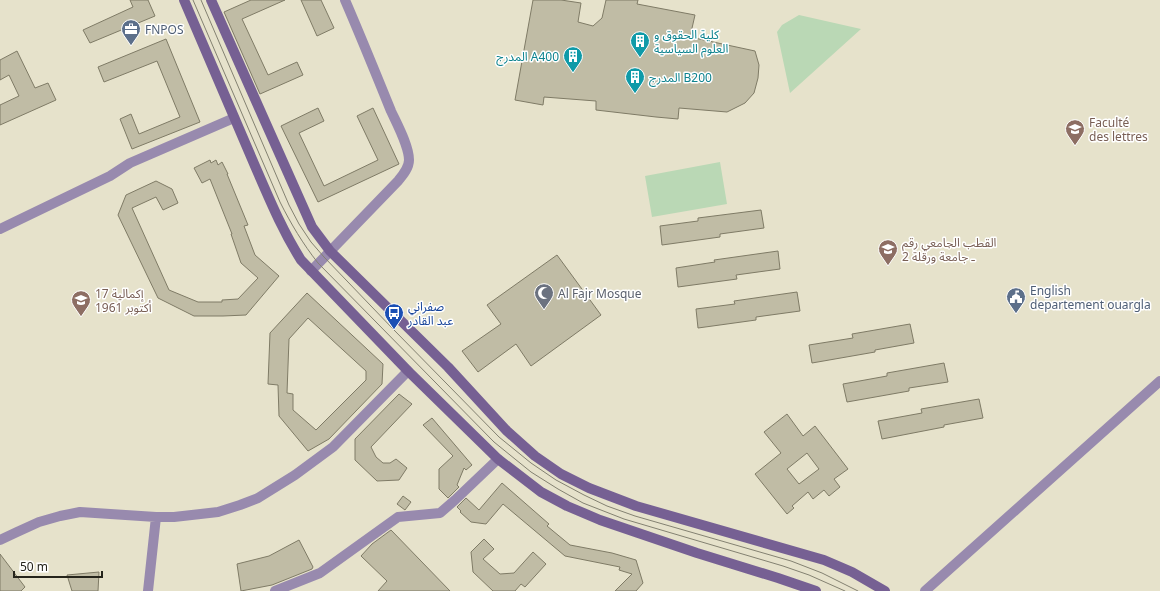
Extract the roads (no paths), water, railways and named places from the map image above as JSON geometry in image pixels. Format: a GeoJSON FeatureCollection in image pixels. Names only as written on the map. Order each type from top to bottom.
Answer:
{"type":"FeatureCollection","features":[{"type":"Feature","properties":{"kind":"street"},"geometry":{"type":"LineString","coordinates":[[184,0],[289,242],[301,260],[408,371],[498,459],[542,492],[567,506],[593,517],[697,553],[816,591]]}},
{"type":"Feature","properties":{"kind":"street"},"geometry":{"type":"LineString","coordinates":[[211,0],[312,227],[330,251],[448,366],[507,431],[535,456],[561,474],[589,488],[636,506],[824,560],[852,572],[885,591]]}},
{"type":"Feature","properties":{"kind":"street"},"geometry":{"type":"LineString","coordinates":[[311,271],[405,173],[409,160],[407,150],[345,0]]}},
{"type":"Feature","properties":{"kind":"street"},"geometry":{"type":"LineString","coordinates":[[0,229],[110,176],[130,163],[234,118]]}},
{"type":"Feature","properties":{"kind":"street"},"geometry":{"type":"LineString","coordinates":[[0,540],[39,522],[80,512],[174,517],[218,512],[240,506],[258,498],[295,475],[333,447],[408,371]]}},
{"type":"Feature","properties":{"kind":"street"},"geometry":{"type":"LineString","coordinates":[[925,591],[1160,381]]}},
{"type":"Feature","properties":{"kind":"street"},"geometry":{"type":"LineString","coordinates":[[275,591],[320,573],[398,517],[440,512],[455,500],[498,459]]}},
{"type":"Feature","properties":{"kind":"street"},"geometry":{"type":"LineString","coordinates":[[148,591],[156,517]]}},
{"type":"Feature","properties":{"kind":"tram line"},"geometry":{"type":"LineString","coordinates":[[193,0],[280,202],[307,249],[318,263],[494,442],[531,472],[583,503],[624,519],[783,566],[809,575],[845,591]]}},
{"type":"Feature","properties":{"kind":"tram line"},"geometry":{"type":"LineString","coordinates":[[201,0],[289,205],[311,242],[394,330],[499,437],[531,463],[556,480],[607,506],[635,516],[791,561],[822,573],[858,591]]}},
{"type":"Feature","properties":{"kind":"place","name":"FNPOS"},"geometry":{"type":"Point","coordinates":[131,46]}},
{"type":"Feature","properties":{"kind":"place","name":"كلية الحقوق و العلوم السياسية"},"geometry":{"type":"Point","coordinates":[640,58]}},
{"type":"Feature","properties":{"kind":"place","name":"المدرج A400"},"geometry":{"type":"Point","coordinates":[573,73]}},
{"type":"Feature","properties":{"kind":"place","name":"المدرج B200"},"geometry":{"type":"Point","coordinates":[635,94]}},
{"type":"Feature","properties":{"kind":"place","name":"Faculté des lettres"},"geometry":{"type":"Point","coordinates":[1075,146]}},
{"type":"Feature","properties":{"kind":"place","name":"القطب الجامعي رقم 2 ـ جامعة ورقلة"},"geometry":{"type":"Point","coordinates":[888,266]}},
{"type":"Feature","properties":{"kind":"place","name":"Al Fajr Mosque"},"geometry":{"type":"Point","coordinates":[544,310]}},
{"type":"Feature","properties":{"kind":"place","name":"English departement ouargla"},"geometry":{"type":"Point","coordinates":[1016,314]}},
{"type":"Feature","properties":{"kind":"place","name":"إكمالية 17 أكتوبر 1961"},"geometry":{"type":"Point","coordinates":[81,317]}},
{"type":"Feature","properties":{"kind":"place","name":"صفراني عبد القادر"},"geometry":{"type":"Point","coordinates":[394,330]}}]}
